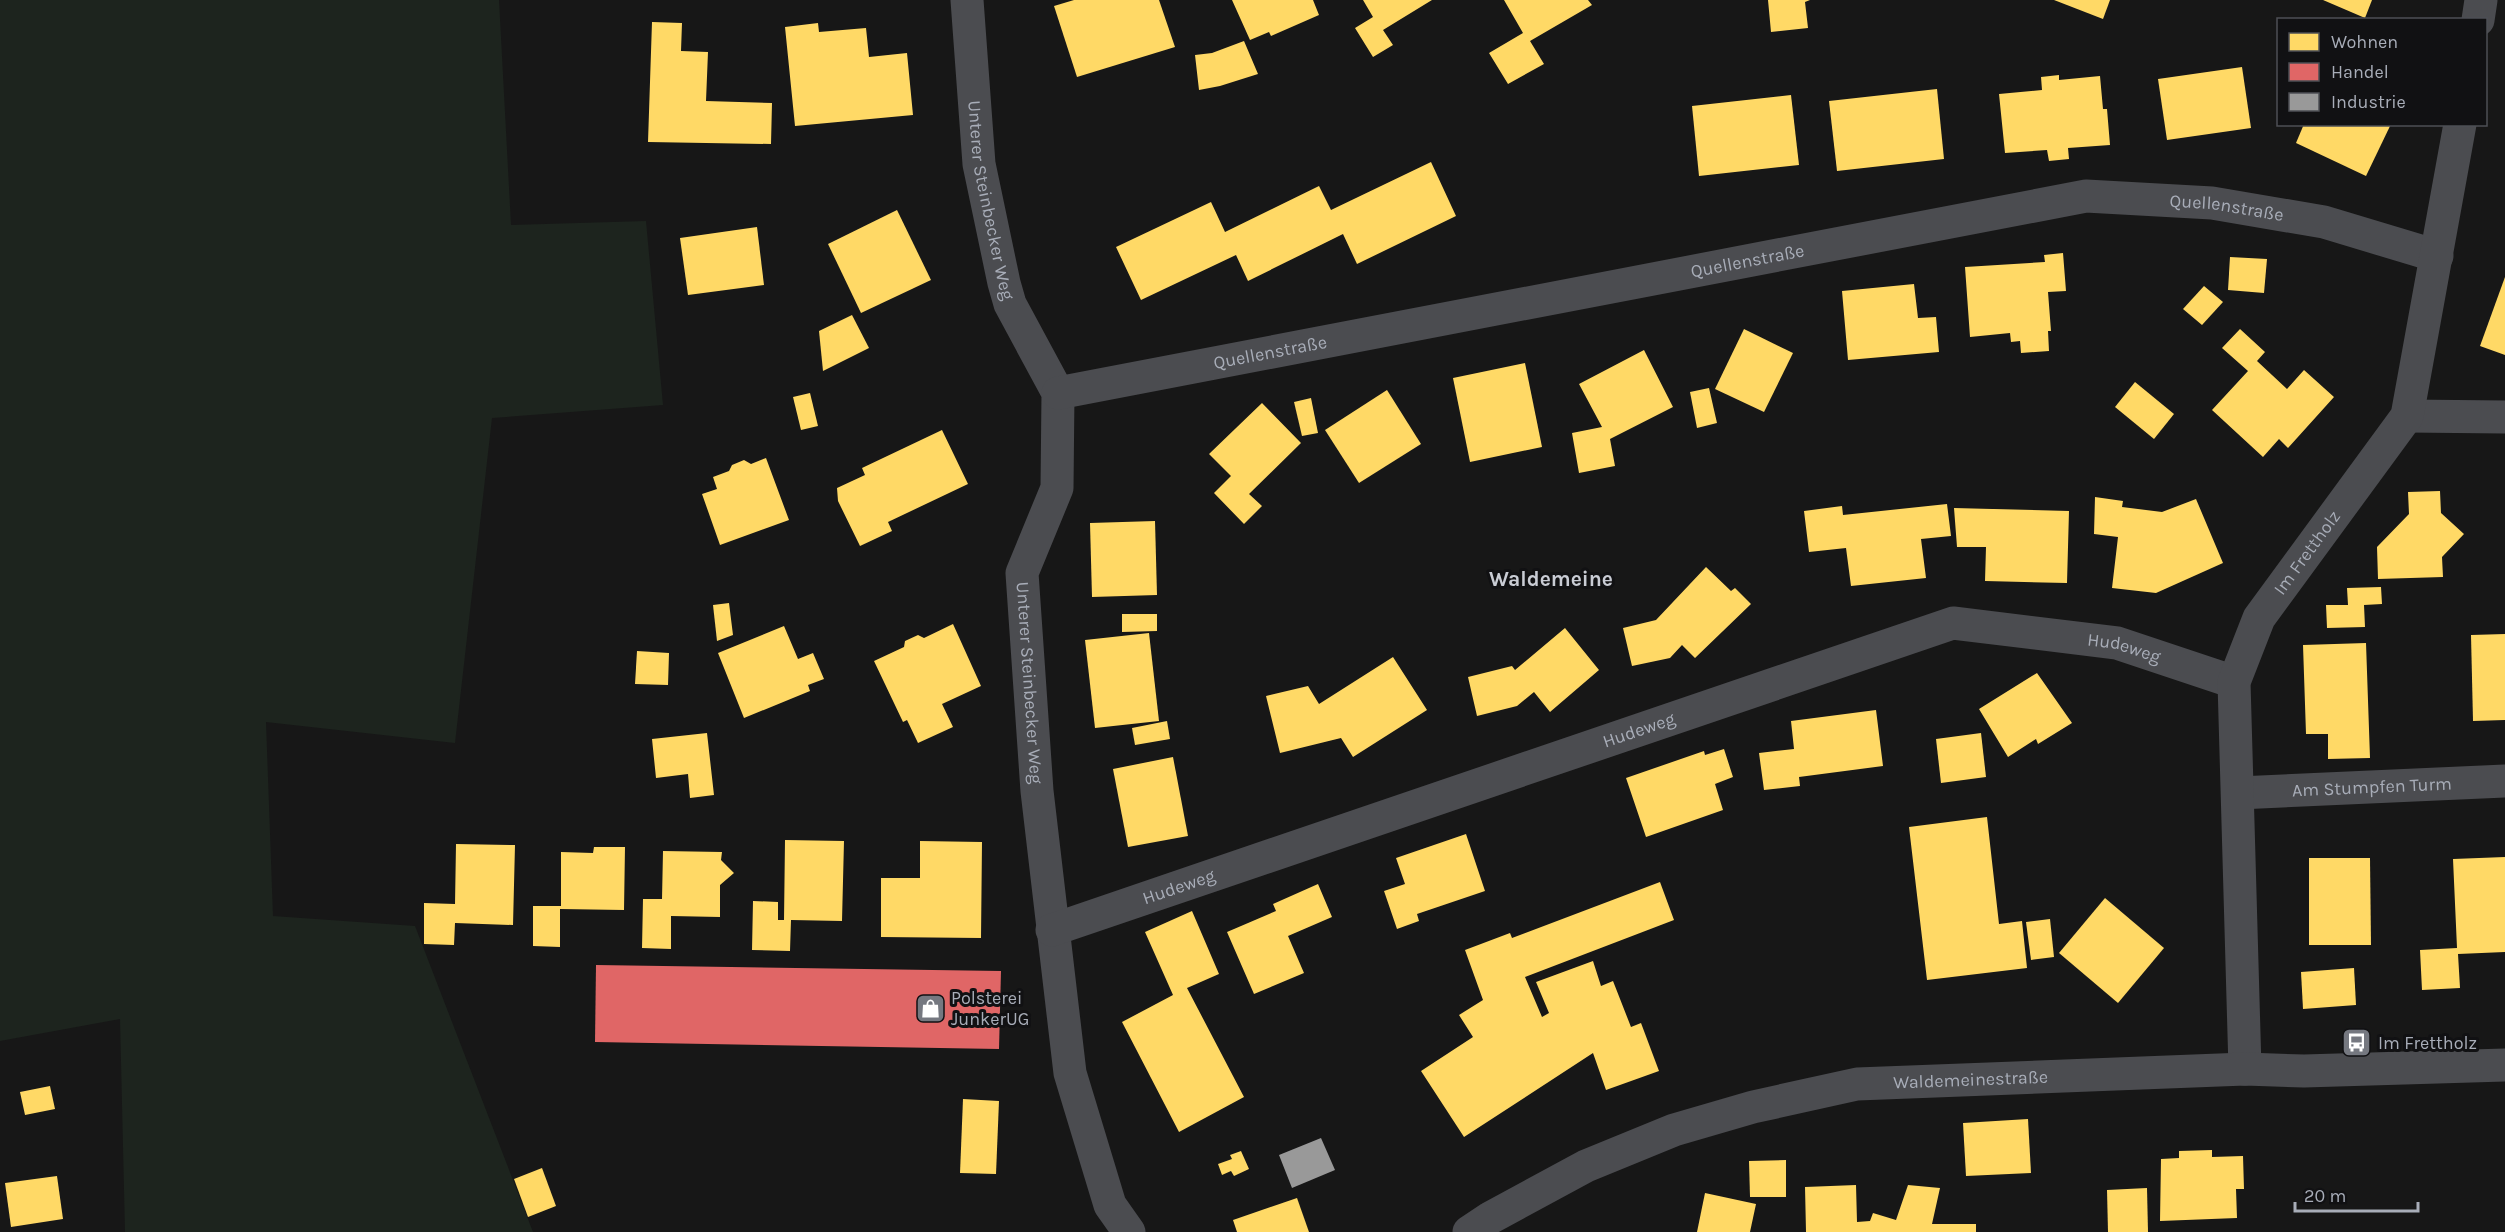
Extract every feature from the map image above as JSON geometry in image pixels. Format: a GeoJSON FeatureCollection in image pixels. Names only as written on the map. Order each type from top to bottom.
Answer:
{"type":"FeatureCollection","features":[{"type":"Feature","properties":{"kind":"street","name":"Unterer Steinbecker Weg"},"geometry":{"type":"LineString","coordinates":[[967,0],[979,164],[1005,283],[1010,304],[1058,393],[1057,488],[1022,573],[1037,791],[1070,1073],[1110,1205],[1130,1232]]}},
{"type":"Feature","properties":{"kind":"street"},"geometry":{"type":"LineString","coordinates":[[2478,18],[2481,0]]}},
{"type":"Feature","properties":{"kind":"street","name":"Im Frettholz"},"geometry":{"type":"LineString","coordinates":[[2245,1070],[2234,682],[2259,618],[2407,416],[2460,126]]}},
{"type":"Feature","properties":{"kind":"street","name":"Quellenstraße"},"geometry":{"type":"LineString","coordinates":[[1058,393],[2086,196],[2212,203],[2324,222],[2437,256]]}},
{"type":"Feature","properties":{"kind":"street"},"geometry":{"type":"LineString","coordinates":[[2407,416],[2505,417]]}},
{"type":"Feature","properties":{"kind":"street","name":"Hudeweg"},"geometry":{"type":"LineString","coordinates":[[1052,930],[1953,623],[2117,643],[2234,682]]}},
{"type":"Feature","properties":{"kind":"street","name":"Am Stumpfen Turm"},"geometry":{"type":"LineString","coordinates":[[2238,793],[2505,781]]}},
{"type":"Feature","properties":{"kind":"street","name":"Waldemeinestraße"},"geometry":{"type":"LineString","coordinates":[[1469,1232],[1490,1218],[1586,1166],[1674,1130],[1753,1107],[1857,1084],[2245,1070],[2304,1071],[2505,1065]]}},
{"type":"Feature","properties":{"kind":"shaded area"},"geometry":{"type":"Polygon","coordinates":[[[0,0],[499,0],[511,225],[646,221],[663,405],[492,418],[455,743],[266,722],[273,916],[415,926],[533,1232],[125,1232],[120,1019],[0,1041],[0,0]]]}},
{"type":"Feature","properties":{"kind":"building: Wohnen"},"geometry":{"type":"Polygon","coordinates":[[[1074,0],[1159,0],[1175,47],[1077,77],[1054,6],[1074,0]]]}},
{"type":"Feature","properties":{"kind":"building: Wohnen"},"geometry":{"type":"Polygon","coordinates":[[[1232,0],[1313,0],[1319,15],[1271,36],[1269,32],[1250,40],[1232,0]]]}},
{"type":"Feature","properties":{"kind":"building: Wohnen"},"geometry":{"type":"Polygon","coordinates":[[[1363,0],[1432,0],[1383,30],[1393,45],[1373,57],[1355,28],[1373,17],[1363,0]]]}},
{"type":"Feature","properties":{"kind":"building: Wohnen"},"geometry":{"type":"Polygon","coordinates":[[[1504,0],[1588,0],[1592,5],[1530,41],[1544,64],[1508,84],[1489,53],[1523,33],[1504,0]]]}},
{"type":"Feature","properties":{"kind":"building: Wohnen"},"geometry":{"type":"Polygon","coordinates":[[[1768,0],[1810,0],[1805,2],[1808,28],[1771,32],[1768,0]]]}},
{"type":"Feature","properties":{"kind":"building: Wohnen"},"geometry":{"type":"Polygon","coordinates":[[[2054,0],[2110,0],[2103,19],[2054,0]]]}},
{"type":"Feature","properties":{"kind":"building: Wohnen"},"geometry":{"type":"Polygon","coordinates":[[[2323,0],[2372,0],[2365,18],[2323,0]]]}},
{"type":"Feature","properties":{"kind":"building: Wohnen"},"geometry":{"type":"Polygon","coordinates":[[[652,22],[682,23],[681,51],[708,52],[706,101],[772,103],[771,144],[648,142],[652,22]]]}},
{"type":"Feature","properties":{"kind":"building: Wohnen"},"geometry":{"type":"Polygon","coordinates":[[[818,23],[819,32],[866,28],[869,57],[907,53],[913,115],[795,126],[785,27],[818,23]]]}},
{"type":"Feature","properties":{"kind":"building: Wohnen"},"geometry":{"type":"Polygon","coordinates":[[[1244,41],[1258,74],[1199,90],[1195,55],[1212,53],[1244,41]]]}},
{"type":"Feature","properties":{"kind":"building: Wohnen"},"geometry":{"type":"Polygon","coordinates":[[[2242,67],[2251,128],[2167,140],[2158,79],[2242,67]]]}},
{"type":"Feature","properties":{"kind":"building: Wohnen"},"geometry":{"type":"Polygon","coordinates":[[[2059,75],[2059,80],[2100,76],[2103,109],[2107,109],[2110,145],[2068,148],[2069,159],[2049,161],[2047,150],[2005,153],[1999,94],[2042,90],[2041,77],[2059,75]]]}},
{"type":"Feature","properties":{"kind":"building: Wohnen"},"geometry":{"type":"Polygon","coordinates":[[[1937,89],[1944,159],[1837,171],[1829,101],[1937,89]]]}},
{"type":"Feature","properties":{"kind":"building: Wohnen"},"geometry":{"type":"Polygon","coordinates":[[[1791,95],[1799,165],[1699,176],[1692,106],[1791,95]]]}},
{"type":"Feature","properties":{"kind":"building: Wohnen"},"geometry":{"type":"Polygon","coordinates":[[[2303,126],[2390,126],[2366,176],[2296,143],[2303,126]]]}},
{"type":"Feature","properties":{"kind":"building: Wohnen"},"geometry":{"type":"Polygon","coordinates":[[[1431,162],[1456,216],[1357,264],[1343,234],[1248,281],[1236,255],[1141,300],[1116,247],[1211,202],[1225,232],[1319,186],[1331,210],[1431,162]]]}},
{"type":"Feature","properties":{"kind":"building: Wohnen"},"geometry":{"type":"Polygon","coordinates":[[[897,210],[931,280],[861,313],[828,244],[897,210]]]}},
{"type":"Feature","properties":{"kind":"building: Wohnen"},"geometry":{"type":"Polygon","coordinates":[[[757,227],[764,285],[688,295],[680,238],[757,227]]]}},
{"type":"Feature","properties":{"kind":"building: Wohnen"},"geometry":{"type":"Polygon","coordinates":[[[2063,253],[2066,291],[2048,292],[2051,331],[2048,331],[2049,351],[2021,353],[2020,341],[2011,342],[2010,333],[1970,337],[1965,267],[2045,262],[2044,255],[2063,253]]]}},
{"type":"Feature","properties":{"kind":"building: Wohnen"},"geometry":{"type":"Polygon","coordinates":[[[2230,257],[2267,259],[2264,293],[2228,290],[2230,257]]]}},
{"type":"Feature","properties":{"kind":"building: Wohnen"},"geometry":{"type":"Polygon","coordinates":[[[2505,277],[2505,355],[2480,346],[2505,277]]]}},
{"type":"Feature","properties":{"kind":"building: Wohnen"},"geometry":{"type":"Polygon","coordinates":[[[1914,284],[1918,318],[1936,317],[1939,352],[1848,360],[1842,291],[1914,284]]]}},
{"type":"Feature","properties":{"kind":"building: Wohnen"},"geometry":{"type":"Polygon","coordinates":[[[2204,286],[2223,302],[2202,325],[2183,309],[2204,286]]]}},
{"type":"Feature","properties":{"kind":"building: Wohnen"},"geometry":{"type":"Polygon","coordinates":[[[852,315],[869,348],[823,371],[819,331],[852,315]]]}},
{"type":"Feature","properties":{"kind":"building: Wohnen"},"geometry":{"type":"Polygon","coordinates":[[[1744,329],[1793,353],[1764,412],[1715,389],[1744,329]]]}},
{"type":"Feature","properties":{"kind":"building: Wohnen"},"geometry":{"type":"Polygon","coordinates":[[[2240,329],[2265,352],[2257,361],[2287,389],[2304,370],[2334,397],[2288,448],[2279,439],[2263,457],[2212,410],[2248,371],[2222,348],[2240,329]]]}},
{"type":"Feature","properties":{"kind":"building: Wohnen"},"geometry":{"type":"Polygon","coordinates":[[[1644,350],[1673,407],[1610,439],[1615,466],[1579,473],[1572,433],[1602,427],[1579,384],[1644,350]]]}},
{"type":"Feature","properties":{"kind":"building: Wohnen"},"geometry":{"type":"Polygon","coordinates":[[[1525,363],[1542,447],[1470,462],[1453,378],[1525,363]]]}},
{"type":"Feature","properties":{"kind":"building: Wohnen"},"geometry":{"type":"Polygon","coordinates":[[[2135,382],[2174,414],[2154,439],[2115,407],[2135,382]]]}},
{"type":"Feature","properties":{"kind":"building: Wohnen"},"geometry":{"type":"Polygon","coordinates":[[[1709,388],[1717,423],[1697,428],[1690,392],[1709,388]]]}},
{"type":"Feature","properties":{"kind":"building: Wohnen"},"geometry":{"type":"Polygon","coordinates":[[[1387,390],[1421,444],[1359,483],[1325,430],[1387,390]]]}},
{"type":"Feature","properties":{"kind":"building: Wohnen"},"geometry":{"type":"Polygon","coordinates":[[[810,393],[818,426],[801,430],[793,397],[810,393]]]}},
{"type":"Feature","properties":{"kind":"building: Wohnen"},"geometry":{"type":"Polygon","coordinates":[[[1311,398],[1318,433],[1302,436],[1294,402],[1311,398]]]}},
{"type":"Feature","properties":{"kind":"building: Wohnen"},"geometry":{"type":"Polygon","coordinates":[[[1262,403],[1301,443],[1249,494],[1262,506],[1244,524],[1214,493],[1231,476],[1209,454],[1262,403]]]}},
{"type":"Feature","properties":{"kind":"building: Wohnen"},"geometry":{"type":"Polygon","coordinates":[[[942,430],[968,484],[888,522],[892,531],[860,546],[838,501],[837,488],[865,475],[862,468],[942,430]]]}},
{"type":"Feature","properties":{"kind":"building: Wohnen"},"geometry":{"type":"Polygon","coordinates":[[[766,458],[789,520],[720,545],[702,494],[717,489],[713,477],[729,471],[732,465],[744,460],[751,464],[766,458]]]}},
{"type":"Feature","properties":{"kind":"building: Wohnen"},"geometry":{"type":"Polygon","coordinates":[[[2440,491],[2441,513],[2464,534],[2442,557],[2443,577],[2378,579],[2377,547],[2409,514],[2408,492],[2440,491]]]}},
{"type":"Feature","properties":{"kind":"building: Wohnen"},"geometry":{"type":"Polygon","coordinates":[[[2095,497],[2123,501],[2122,507],[2162,512],[2196,499],[2223,563],[2156,593],[2112,588],[2118,537],[2094,534],[2095,497]]]}},
{"type":"Feature","properties":{"kind":"building: Wohnen"},"geometry":{"type":"Polygon","coordinates":[[[1947,504],[1951,536],[1921,539],[1926,578],[1851,586],[1846,548],[1809,552],[1804,511],[1842,506],[1843,515],[1947,504]]]}},
{"type":"Feature","properties":{"kind":"building: Wohnen"},"geometry":{"type":"Polygon","coordinates":[[[1954,508],[2069,511],[2067,583],[1985,581],[1986,547],[1957,547],[1954,508]]]}},
{"type":"Feature","properties":{"kind":"building: Wohnen"},"geometry":{"type":"Polygon","coordinates":[[[1155,521],[1157,595],[1092,597],[1090,523],[1155,521]]]}},
{"type":"Feature","properties":{"kind":"building: Wohnen"},"geometry":{"type":"Polygon","coordinates":[[[1706,567],[1731,591],[1735,588],[1751,604],[1695,658],[1682,645],[1670,658],[1632,666],[1623,628],[1656,620],[1706,567]]]}},
{"type":"Feature","properties":{"kind":"building: Wohnen"},"geometry":{"type":"Polygon","coordinates":[[[2381,587],[2382,604],[2364,605],[2365,627],[2327,628],[2326,605],[2348,605],[2347,588],[2381,587]]]}},
{"type":"Feature","properties":{"kind":"building: Wohnen"},"geometry":{"type":"Polygon","coordinates":[[[729,603],[733,635],[717,641],[713,605],[729,603]]]}},
{"type":"Feature","properties":{"kind":"building: Wohnen"},"geometry":{"type":"Polygon","coordinates":[[[1122,614],[1157,614],[1157,631],[1122,632],[1122,614]]]}},
{"type":"Feature","properties":{"kind":"building: Wohnen"},"geometry":{"type":"Polygon","coordinates":[[[953,624],[981,686],[942,704],[953,727],[918,743],[907,720],[903,722],[874,661],[904,647],[905,641],[918,635],[924,638],[953,624]]]}},
{"type":"Feature","properties":{"kind":"building: Wohnen"},"geometry":{"type":"Polygon","coordinates":[[[784,626],[798,659],[813,653],[824,679],[808,685],[810,691],[744,718],[718,653],[784,626]]]}},
{"type":"Feature","properties":{"kind":"building: Wohnen"},"geometry":{"type":"Polygon","coordinates":[[[1565,628],[1599,670],[1550,712],[1534,692],[1517,706],[1477,716],[1468,677],[1512,666],[1515,670],[1565,628]]]}},
{"type":"Feature","properties":{"kind":"building: Wohnen"},"geometry":{"type":"Polygon","coordinates":[[[1149,633],[1159,721],[1095,728],[1085,640],[1149,633]]]}},
{"type":"Feature","properties":{"kind":"building: Wohnen"},"geometry":{"type":"Polygon","coordinates":[[[2505,634],[2505,720],[2473,721],[2471,635],[2505,634]]]}},
{"type":"Feature","properties":{"kind":"building: Wohnen"},"geometry":{"type":"Polygon","coordinates":[[[2366,643],[2370,758],[2328,759],[2328,734],[2306,734],[2303,645],[2366,643]]]}},
{"type":"Feature","properties":{"kind":"building: Wohnen"},"geometry":{"type":"Polygon","coordinates":[[[637,651],[669,653],[668,685],[635,684],[637,651]]]}},
{"type":"Feature","properties":{"kind":"building: Wohnen"},"geometry":{"type":"Polygon","coordinates":[[[1393,657],[1427,710],[1353,757],[1341,738],[1280,753],[1266,696],[1308,686],[1319,704],[1393,657]]]}},
{"type":"Feature","properties":{"kind":"building: Wohnen"},"geometry":{"type":"Polygon","coordinates":[[[2037,673],[2072,723],[2038,744],[2036,739],[2008,757],[1979,709],[2037,673]]]}},
{"type":"Feature","properties":{"kind":"building: Wohnen"},"geometry":{"type":"Polygon","coordinates":[[[1876,710],[1883,766],[1799,777],[1800,786],[1764,790],[1759,753],[1794,749],[1791,721],[1876,710]]]}},
{"type":"Feature","properties":{"kind":"building: Wohnen"},"geometry":{"type":"Polygon","coordinates":[[[1167,721],[1170,739],[1135,745],[1132,728],[1167,721]]]}},
{"type":"Feature","properties":{"kind":"building: Wohnen"},"geometry":{"type":"Polygon","coordinates":[[[707,733],[714,795],[690,798],[688,774],[656,778],[652,739],[707,733]]]}},
{"type":"Feature","properties":{"kind":"building: Wohnen"},"geometry":{"type":"Polygon","coordinates":[[[1981,733],[1986,777],[1941,783],[1936,739],[1981,733]]]}},
{"type":"Feature","properties":{"kind":"building: Wohnen"},"geometry":{"type":"Polygon","coordinates":[[[1724,749],[1733,777],[1715,784],[1723,810],[1646,837],[1626,778],[1704,751],[1705,755],[1724,749]]]}},
{"type":"Feature","properties":{"kind":"building: Wohnen"},"geometry":{"type":"Polygon","coordinates":[[[1173,757],[1188,836],[1128,847],[1113,769],[1173,757]]]}},
{"type":"Feature","properties":{"kind":"building: Wohnen"},"geometry":{"type":"Polygon","coordinates":[[[1987,817],[1999,924],[2022,921],[2027,968],[1927,980],[1909,827],[1987,817]]]}},
{"type":"Feature","properties":{"kind":"building: Wohnen"},"geometry":{"type":"Polygon","coordinates":[[[1466,834],[1485,891],[1417,914],[1419,921],[1397,929],[1384,891],[1405,884],[1396,858],[1466,834]]]}},
{"type":"Feature","properties":{"kind":"building: Wohnen"},"geometry":{"type":"Polygon","coordinates":[[[785,840],[844,841],[842,921],[791,920],[790,951],[752,950],[753,901],[778,902],[778,920],[784,920],[785,840]]]}},
{"type":"Feature","properties":{"kind":"building: Wohnen"},"geometry":{"type":"Polygon","coordinates":[[[920,841],[982,842],[981,938],[881,937],[881,878],[920,878],[920,841]]]}},
{"type":"Feature","properties":{"kind":"building: Wohnen"},"geometry":{"type":"Polygon","coordinates":[[[456,844],[515,845],[513,925],[455,923],[454,945],[424,944],[424,903],[455,904],[456,844]]]}},
{"type":"Feature","properties":{"kind":"building: Wohnen"},"geometry":{"type":"Polygon","coordinates":[[[594,847],[625,847],[624,910],[560,909],[560,947],[533,946],[533,906],[561,906],[561,852],[593,853],[594,847]]]}},
{"type":"Feature","properties":{"kind":"building: Wohnen"},"geometry":{"type":"Polygon","coordinates":[[[663,851],[722,852],[721,860],[734,873],[720,885],[720,917],[671,916],[671,949],[642,948],[643,899],[662,899],[663,851]]]}},
{"type":"Feature","properties":{"kind":"building: Wohnen"},"geometry":{"type":"Polygon","coordinates":[[[2505,857],[2505,952],[2458,954],[2460,988],[2422,990],[2420,950],[2457,948],[2453,859],[2505,857]]]}},
{"type":"Feature","properties":{"kind":"building: Wohnen"},"geometry":{"type":"Polygon","coordinates":[[[2309,858],[2370,858],[2371,945],[2309,945],[2309,858]]]}},
{"type":"Feature","properties":{"kind":"building: Wohnen"},"geometry":{"type":"Polygon","coordinates":[[[1660,882],[1674,920],[1525,977],[1542,1017],[1549,1013],[1536,982],[1593,961],[1601,986],[1613,981],[1631,1027],[1641,1023],[1659,1071],[1606,1090],[1593,1053],[1464,1137],[1421,1071],[1473,1037],[1459,1015],[1483,1000],[1465,950],[1510,933],[1512,938],[1660,882]]]}},
{"type":"Feature","properties":{"kind":"building: Wohnen"},"geometry":{"type":"Polygon","coordinates":[[[1318,884],[1332,917],[1288,936],[1304,973],[1254,994],[1227,932],[1276,911],[1273,904],[1318,884]]]}},
{"type":"Feature","properties":{"kind":"building: Wohnen"},"geometry":{"type":"Polygon","coordinates":[[[2105,898],[2164,948],[2118,1003],[2059,953],[2105,898]]]}},
{"type":"Feature","properties":{"kind":"building: Wohnen"},"geometry":{"type":"Polygon","coordinates":[[[1192,911],[1219,974],[1187,988],[1244,1097],[1179,1132],[1122,1022],[1173,995],[1145,932],[1192,911]]]}},
{"type":"Feature","properties":{"kind":"building: Wohnen"},"geometry":{"type":"Polygon","coordinates":[[[2050,919],[2054,957],[2031,960],[2026,922],[2050,919]]]}},
{"type":"Feature","properties":{"kind":"building: Wohnen"},"geometry":{"type":"Polygon","coordinates":[[[2354,968],[2356,1005],[2303,1009],[2301,972],[2354,968]]]}},
{"type":"Feature","properties":{"kind":"building: Wohnen"},"geometry":{"type":"Polygon","coordinates":[[[50,1086],[55,1109],[25,1115],[20,1092],[50,1086]]]}},
{"type":"Feature","properties":{"kind":"building: Wohnen"},"geometry":{"type":"Polygon","coordinates":[[[963,1099],[999,1101],[996,1174],[960,1173],[963,1099]]]}},
{"type":"Feature","properties":{"kind":"building: Wohnen"},"geometry":{"type":"Polygon","coordinates":[[[2028,1119],[2031,1173],[1966,1176],[1963,1123],[2028,1119]]]}},
{"type":"Feature","properties":{"kind":"building: Wohnen"},"geometry":{"type":"Polygon","coordinates":[[[2212,1150],[2212,1157],[2243,1156],[2244,1189],[2236,1189],[2237,1218],[2160,1221],[2161,1159],[2179,1158],[2179,1151],[2212,1150]]]}},
{"type":"Feature","properties":{"kind":"building: Wohnen"},"geometry":{"type":"Polygon","coordinates":[[[1241,1151],[1249,1169],[1234,1176],[1231,1171],[1222,1175],[1218,1164],[1232,1159],[1230,1155],[1241,1151]]]}},
{"type":"Feature","properties":{"kind":"building: Wohnen"},"geometry":{"type":"Polygon","coordinates":[[[1786,1160],[1786,1197],[1750,1197],[1749,1161],[1786,1160]]]}},
{"type":"Feature","properties":{"kind":"building: Wohnen"},"geometry":{"type":"Polygon","coordinates":[[[542,1168],[556,1206],[528,1217],[514,1179],[542,1168]]]}},
{"type":"Feature","properties":{"kind":"building: Wohnen"},"geometry":{"type":"Polygon","coordinates":[[[57,1176],[63,1219],[11,1227],[5,1183],[57,1176]]]}},
{"type":"Feature","properties":{"kind":"building: Wohnen"},"geometry":{"type":"Polygon","coordinates":[[[1856,1185],[1857,1222],[1870,1221],[1873,1213],[1896,1220],[1908,1185],[1940,1188],[1932,1224],[1976,1224],[1976,1232],[1806,1232],[1805,1187],[1856,1185]]]}},
{"type":"Feature","properties":{"kind":"building: Wohnen"},"geometry":{"type":"Polygon","coordinates":[[[2147,1188],[2148,1232],[2108,1232],[2107,1190],[2147,1188]]]}},
{"type":"Feature","properties":{"kind":"building: Wohnen"},"geometry":{"type":"Polygon","coordinates":[[[1705,1193],[1756,1204],[1750,1232],[1697,1232],[1705,1193]]]}},
{"type":"Feature","properties":{"kind":"building: Wohnen"},"geometry":{"type":"Polygon","coordinates":[[[1297,1198],[1309,1232],[1237,1232],[1233,1220],[1297,1198]]]}},
{"type":"Feature","properties":{"kind":"building: Handel"},"geometry":{"type":"Polygon","coordinates":[[[596,965],[1001,971],[999,1049],[595,1042],[596,965]]]}},
{"type":"Feature","properties":{"kind":"building: Industrie"},"geometry":{"type":"Polygon","coordinates":[[[1321,1138],[1335,1170],[1292,1188],[1279,1155],[1321,1138]]]}},
{"type":"Feature","properties":{"kind":"place","name":"Polsterei JunkerUG"},"geometry":{"type":"Point","coordinates":[930,1008]}},
{"type":"Feature","properties":{"kind":"place","name":"Im Frettholz"},"geometry":{"type":"Point","coordinates":[2357,1043]}},
{"type":"Feature","properties":{"kind":"district","name":"Waldemeine"},"geometry":{"type":"Point","coordinates":[1551,579]}}]}
